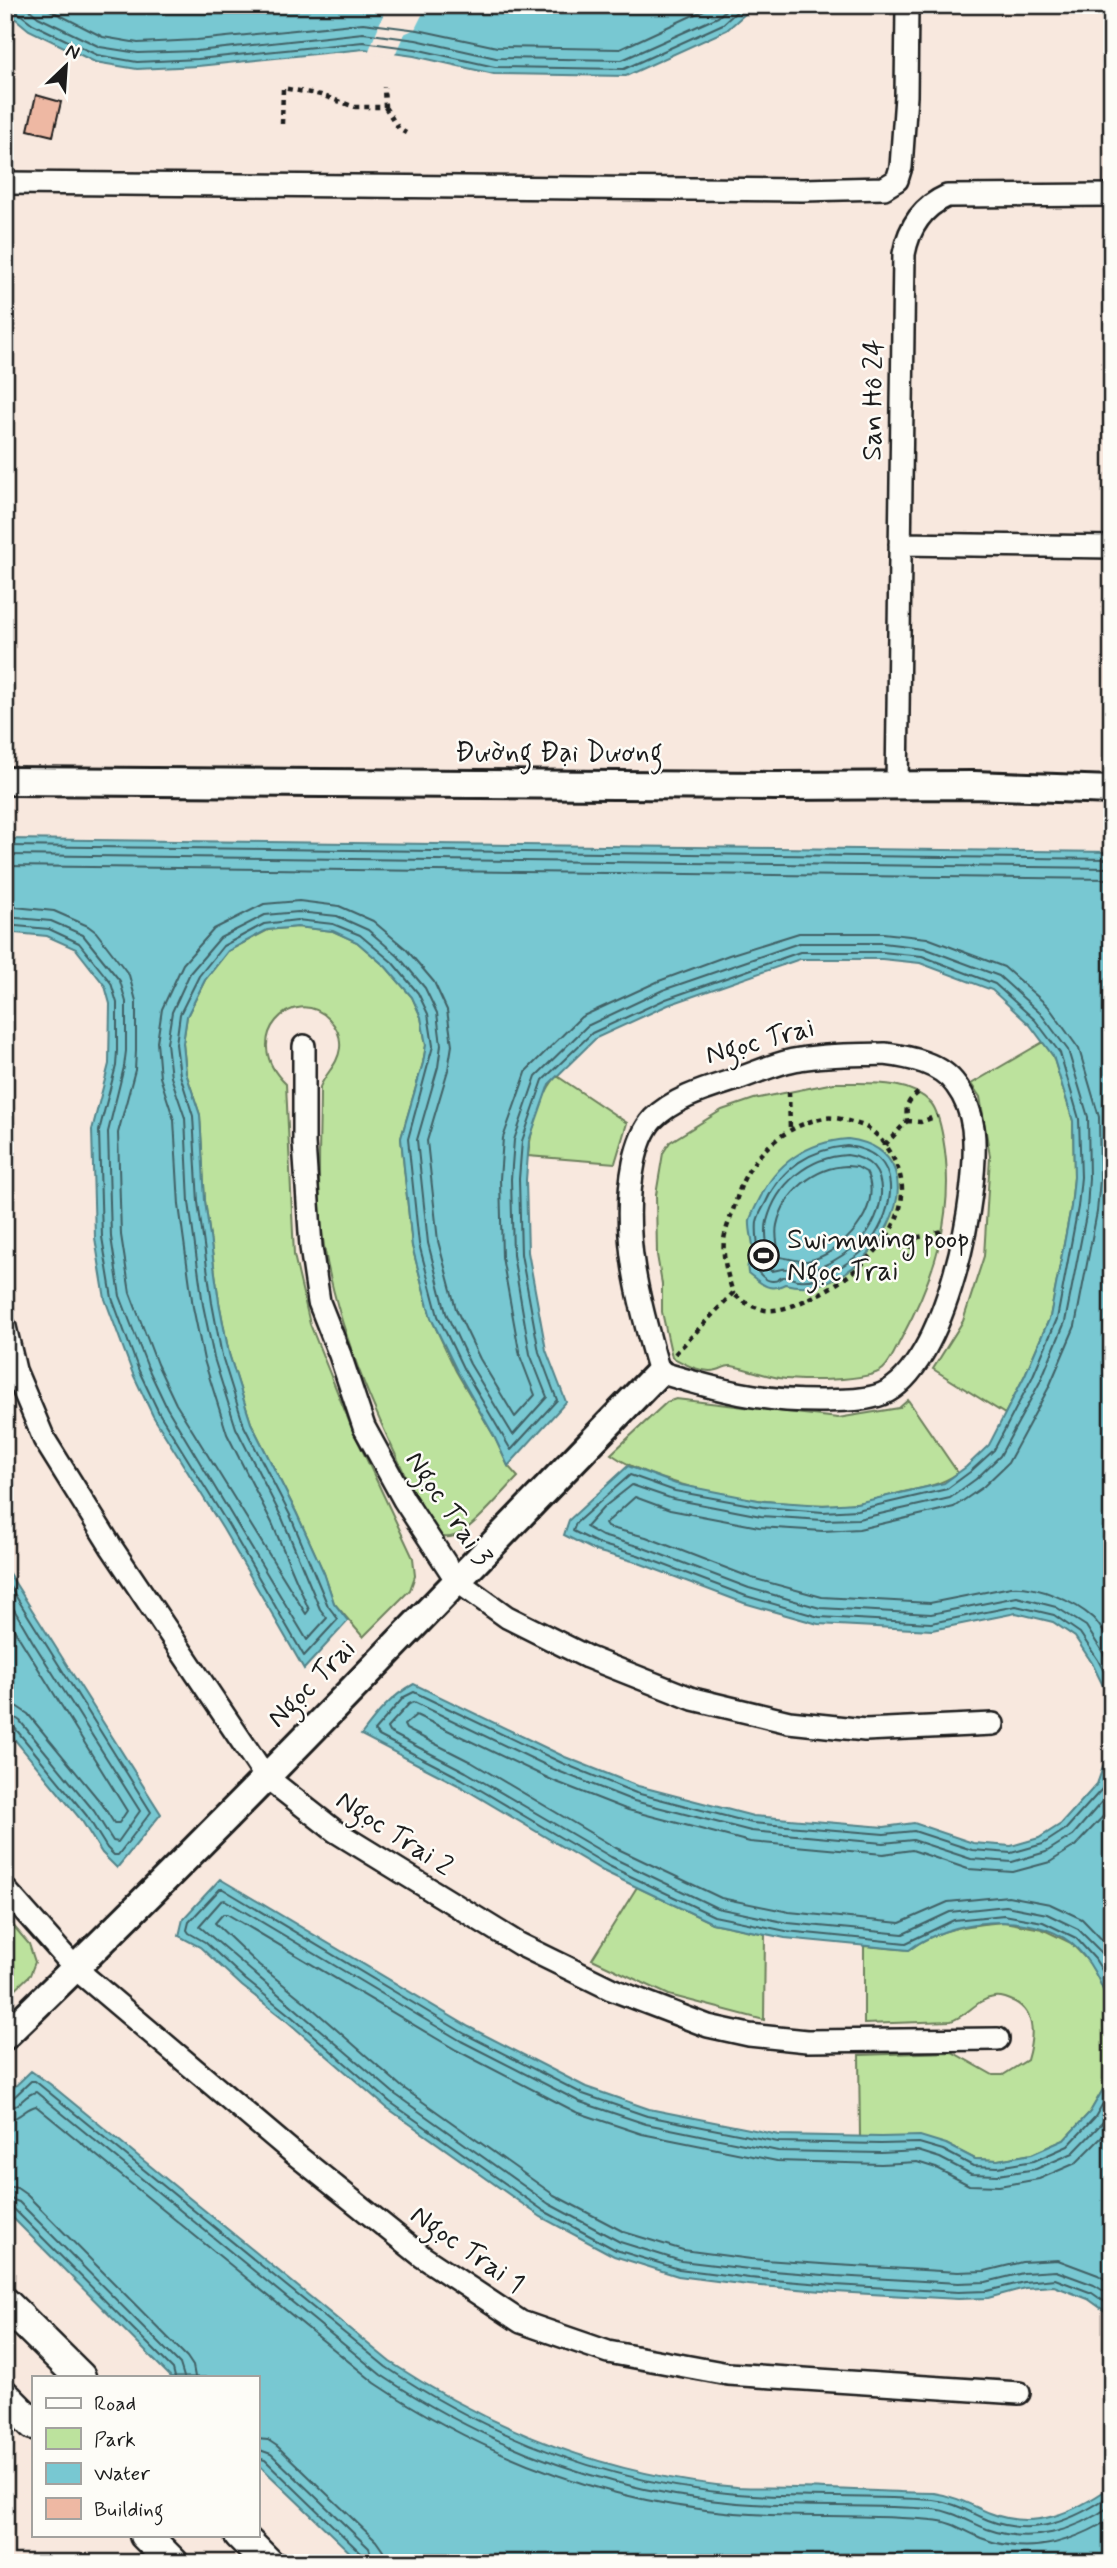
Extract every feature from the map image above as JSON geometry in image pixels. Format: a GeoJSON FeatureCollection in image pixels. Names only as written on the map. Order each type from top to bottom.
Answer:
{"type":"FeatureCollection","features":[{"type":"Feature","properties":{"kind":"main road"},"geometry":{"type":"LineString","coordinates":[[5,2303],[79,2376]]}},
{"type":"Feature","properties":{"kind":"main road"},"geometry":{"type":"LineString","coordinates":[[5,2396],[32,2423]]}},
{"type":"Feature","properties":{"kind":"main road"},"geometry":{"type":"LineString","coordinates":[[146,2536],[173,2563]]}},
{"type":"Feature","properties":{"kind":"main road"},"geometry":{"type":"LineString","coordinates":[[241,2536],[268,2563]]}},
{"type":"Feature","properties":{"kind":"street"},"geometry":{"type":"LineString","coordinates":[[5,183],[803,190],[884,188],[897,180],[901,167],[906,96],[907,5]]}},
{"type":"Feature","properties":{"kind":"street","name":"San Hô 24"},"geometry":{"type":"LineString","coordinates":[[897,787],[904,254],[907,238],[914,225],[934,202],[947,195],[1112,195]]}},
{"type":"Feature","properties":{"kind":"street"},"geometry":{"type":"LineString","coordinates":[[900,544],[1032,554],[1100,553]]}},
{"type":"Feature","properties":{"kind":"street","name":"Đường Đại Dương"},"geometry":{"type":"LineString","coordinates":[[5,781],[897,787],[974,785],[1112,790]]}},
{"type":"Feature","properties":{"kind":"street","name":"Ngọc Trai 3"},"geometry":{"type":"LineString","coordinates":[[304,1045],[304,1143],[319,1302],[364,1427],[404,1500],[457,1581],[507,1617],[587,1657],[693,1699],[789,1723],[865,1730],[993,1724]]}},
{"type":"Feature","properties":{"kind":"street","name":"Ngọc Trai"},"geometry":{"type":"LineString","coordinates":[[844,1055],[899,1056],[935,1067],[954,1082],[967,1103],[973,1128],[974,1172],[967,1225],[954,1276],[934,1332],[902,1382],[882,1394],[853,1400],[787,1402],[719,1390],[665,1364],[641,1312],[628,1228],[628,1196],[636,1151],[642,1135],[653,1120],[675,1104],[702,1091],[799,1059],[844,1055]]}},
{"type":"Feature","properties":{"kind":"street","name":"Ngọc Trai 2"},"geometry":{"type":"LineString","coordinates":[[5,1326],[15,1370],[44,1439],[112,1548],[265,1776],[335,1830],[424,1888],[519,1944],[611,1989],[699,2022],[749,2035],[807,2041],[998,2039]]}},
{"type":"Feature","properties":{"kind":"street","name":"Ngọc Trai"},"geometry":{"type":"LineString","coordinates":[[5,2036],[76,1969],[457,1581],[665,1364]]}},
{"type":"Feature","properties":{"kind":"street","name":"Ngọc Trai 1"},"geometry":{"type":"LineString","coordinates":[[5,1889],[76,1969],[290,2151],[423,2257],[521,2322],[608,2352],[728,2374],[1019,2393]]}},
{"type":"Feature","properties":{"kind":"path"},"geometry":{"type":"LineString","coordinates":[[384,87],[385,107],[399,129],[406,133]]}},
{"type":"Feature","properties":{"kind":"path"},"geometry":{"type":"LineString","coordinates":[[282,124],[283,88],[321,95],[355,107],[385,107]]}},
{"type":"Feature","properties":{"kind":"path"},"geometry":{"type":"LineString","coordinates":[[789,1093],[790,1131]]}},
{"type":"Feature","properties":{"kind":"path"},"geometry":{"type":"LineString","coordinates":[[885,1145],[907,1121],[906,1107],[909,1100],[918,1093]]}},
{"type":"Feature","properties":{"kind":"path"},"geometry":{"type":"LineString","coordinates":[[907,1121],[921,1122],[937,1116]]}},
{"type":"Feature","properties":{"kind":"path"},"geometry":{"type":"LineString","coordinates":[[828,1117],[866,1127],[893,1156],[901,1176],[901,1202],[894,1227],[872,1258],[820,1294],[792,1306],[767,1310],[742,1302],[733,1293],[724,1241],[745,1176],[771,1144],[790,1131],[828,1117]]}},
{"type":"Feature","properties":{"kind":"path"},"geometry":{"type":"LineString","coordinates":[[887,1237],[915,1239],[942,1231]]}},
{"type":"Feature","properties":{"kind":"path"},"geometry":{"type":"LineString","coordinates":[[906,1258],[915,1239]]}},
{"type":"Feature","properties":{"kind":"path"},"geometry":{"type":"LineString","coordinates":[[665,1364],[733,1293]]}},
{"type":"Feature","properties":{"kind":"green space"},"geometry":{"type":"Polygon","coordinates":[[[297,927],[333,931],[357,942],[386,967],[412,997],[421,1017],[426,1045],[401,1138],[412,1246],[431,1318],[456,1371],[494,1436],[508,1466],[518,1477],[461,1533],[443,1537],[433,1533],[383,1428],[354,1357],[332,1284],[324,1246],[319,1187],[320,1087],[337,1059],[339,1036],[332,1022],[315,1010],[301,1007],[287,1012],[276,1021],[269,1034],[267,1049],[272,1067],[286,1084],[294,1255],[310,1324],[351,1426],[413,1558],[415,1576],[410,1590],[363,1637],[334,1603],[324,1573],[296,1512],[251,1423],[229,1354],[205,1201],[200,1115],[186,1073],[183,1043],[187,1016],[205,980],[228,951],[268,930],[297,927]]]}},
{"type":"Feature","properties":{"kind":"green space"},"geometry":{"type":"Polygon","coordinates":[[[1043,1042],[1053,1056],[1073,1121],[1074,1177],[1071,1207],[1050,1317],[1005,1414],[933,1369],[963,1321],[984,1256],[990,1156],[980,1097],[971,1084],[1043,1042]]]}},
{"type":"Feature","properties":{"kind":"green space"},"geometry":{"type":"Polygon","coordinates":[[[557,1076],[627,1123],[615,1163],[528,1156],[537,1114],[546,1092],[557,1076]]]}},
{"type":"Feature","properties":{"kind":"green space"},"geometry":{"type":"Polygon","coordinates":[[[834,1083],[886,1084],[910,1089],[931,1103],[941,1129],[947,1191],[940,1241],[925,1289],[891,1358],[883,1369],[863,1376],[802,1380],[779,1378],[732,1366],[705,1371],[672,1357],[662,1312],[662,1284],[657,1255],[656,1195],[663,1153],[670,1142],[722,1110],[754,1099],[834,1083]]]}},
{"type":"Feature","properties":{"kind":"green space"},"geometry":{"type":"Polygon","coordinates":[[[676,1399],[838,1418],[899,1408],[908,1400],[958,1473],[932,1486],[868,1501],[830,1505],[798,1504],[765,1501],[695,1488],[634,1467],[611,1454],[667,1402],[676,1399]]]}},
{"type":"Feature","properties":{"kind":"green space"},"geometry":{"type":"Polygon","coordinates":[[[637,1887],[712,1923],[765,1934],[764,2020],[669,1995],[592,1959],[637,1887]]]}},
{"type":"Feature","properties":{"kind":"green space"},"geometry":{"type":"Polygon","coordinates":[[[5,1916],[29,1944],[35,1962],[30,1975],[5,1999],[5,1916]]]}},
{"type":"Feature","properties":{"kind":"green space"},"geometry":{"type":"Polygon","coordinates":[[[1004,1922],[1042,1929],[1071,1943],[1089,1962],[1099,1979],[1112,2012],[1112,2074],[1090,2112],[1064,2140],[1032,2154],[998,2160],[975,2159],[946,2144],[860,2137],[859,2055],[952,2052],[993,2075],[1003,2075],[1027,2060],[1032,2036],[1030,2020],[1022,2007],[999,1997],[982,2001],[951,2021],[864,2024],[864,1946],[909,1950],[943,1932],[966,1926],[1004,1922]]]}},
{"type":"Feature","properties":{"kind":"water"},"geometry":{"type":"Polygon","coordinates":[[[5,5],[755,5],[727,30],[626,76],[494,74],[414,56],[364,49],[198,66],[137,69],[95,62],[29,30],[5,10],[5,5]]]}},
{"type":"Feature","properties":{"kind":"water"},"geometry":{"type":"Polygon","coordinates":[[[5,839],[1112,852],[1112,2012],[1096,1975],[1079,1950],[1054,1933],[1034,1926],[989,1922],[967,1925],[926,1939],[909,1950],[785,1938],[712,1923],[603,1871],[458,1785],[361,1735],[391,1700],[414,1684],[565,1757],[638,1786],[753,1816],[884,1827],[914,1823],[973,1843],[1011,1846],[1039,1838],[1061,1824],[1097,1784],[1111,1745],[1109,1698],[1092,1663],[1075,1637],[1053,1622],[1016,1613],[932,1630],[818,1624],[744,1603],[636,1562],[596,1551],[564,1535],[569,1520],[628,1466],[676,1484],[763,1501],[823,1505],[857,1503],[944,1483],[989,1445],[1025,1375],[1050,1317],[1071,1207],[1074,1177],[1073,1121],[1053,1056],[1030,1025],[992,990],[920,963],[882,959],[800,959],[668,1005],[596,1038],[549,1084],[529,1141],[526,1180],[528,1252],[546,1350],[566,1402],[508,1466],[431,1318],[412,1246],[401,1138],[426,1045],[421,1017],[412,997],[386,967],[357,942],[333,931],[297,927],[267,930],[228,951],[205,980],[187,1016],[183,1043],[186,1073],[200,1115],[205,1201],[229,1354],[251,1423],[296,1512],[324,1573],[334,1603],[348,1621],[304,1669],[223,1529],[153,1416],[133,1374],[105,1299],[95,1238],[92,1130],[109,1064],[110,1004],[105,986],[76,949],[47,936],[5,932],[5,839]]]}},
{"type":"Feature","properties":{"kind":"water"},"geometry":{"type":"Polygon","coordinates":[[[848,1139],[879,1150],[895,1171],[897,1197],[888,1225],[870,1251],[846,1273],[816,1285],[765,1286],[748,1273],[748,1264],[753,1252],[750,1220],[766,1187],[774,1175],[794,1157],[819,1145],[848,1139]]]}},
{"type":"Feature","properties":{"kind":"water"},"geometry":{"type":"Polygon","coordinates":[[[5,1567],[161,1814],[117,1868],[102,1853],[82,1821],[5,1728],[5,1567]]]}},
{"type":"Feature","properties":{"kind":"water"},"geometry":{"type":"Polygon","coordinates":[[[220,1879],[469,2027],[586,2087],[649,2109],[779,2135],[920,2136],[946,2144],[975,2159],[998,2160],[1032,2154],[1064,2140],[1090,2112],[1112,2074],[1112,2316],[1088,2299],[1054,2286],[1025,2288],[988,2298],[958,2299],[835,2292],[678,2276],[614,2256],[541,2217],[386,2107],[242,1986],[200,1947],[179,1936],[183,1919],[220,1879]]]}},
{"type":"Feature","properties":{"kind":"water"},"geometry":{"type":"Polygon","coordinates":[[[31,2071],[390,2362],[471,2410],[513,2429],[556,2447],[644,2473],[737,2487],[934,2493],[990,2513],[1023,2520],[1069,2511],[1112,2486],[1112,2563],[361,2563],[259,2465],[259,2376],[170,2376],[5,2210],[5,2096],[31,2071]]]}},
{"type":"Feature","properties":{"kind":"pier"},"geometry":{"type":"Polygon","coordinates":[[[387,5],[422,5],[423,13],[415,29],[404,34],[394,57],[368,53],[387,5]]]}},
{"type":"Feature","properties":{"kind":"building"},"geometry":{"type":"Polygon","coordinates":[[[36,95],[61,102],[53,136],[28,130],[36,95]]]}},
{"type":"Feature","properties":{"kind":"place","name":"Swimming poop Ngọc Trai"},"geometry":{"type":"Point","coordinates":[764,1256]}}]}
